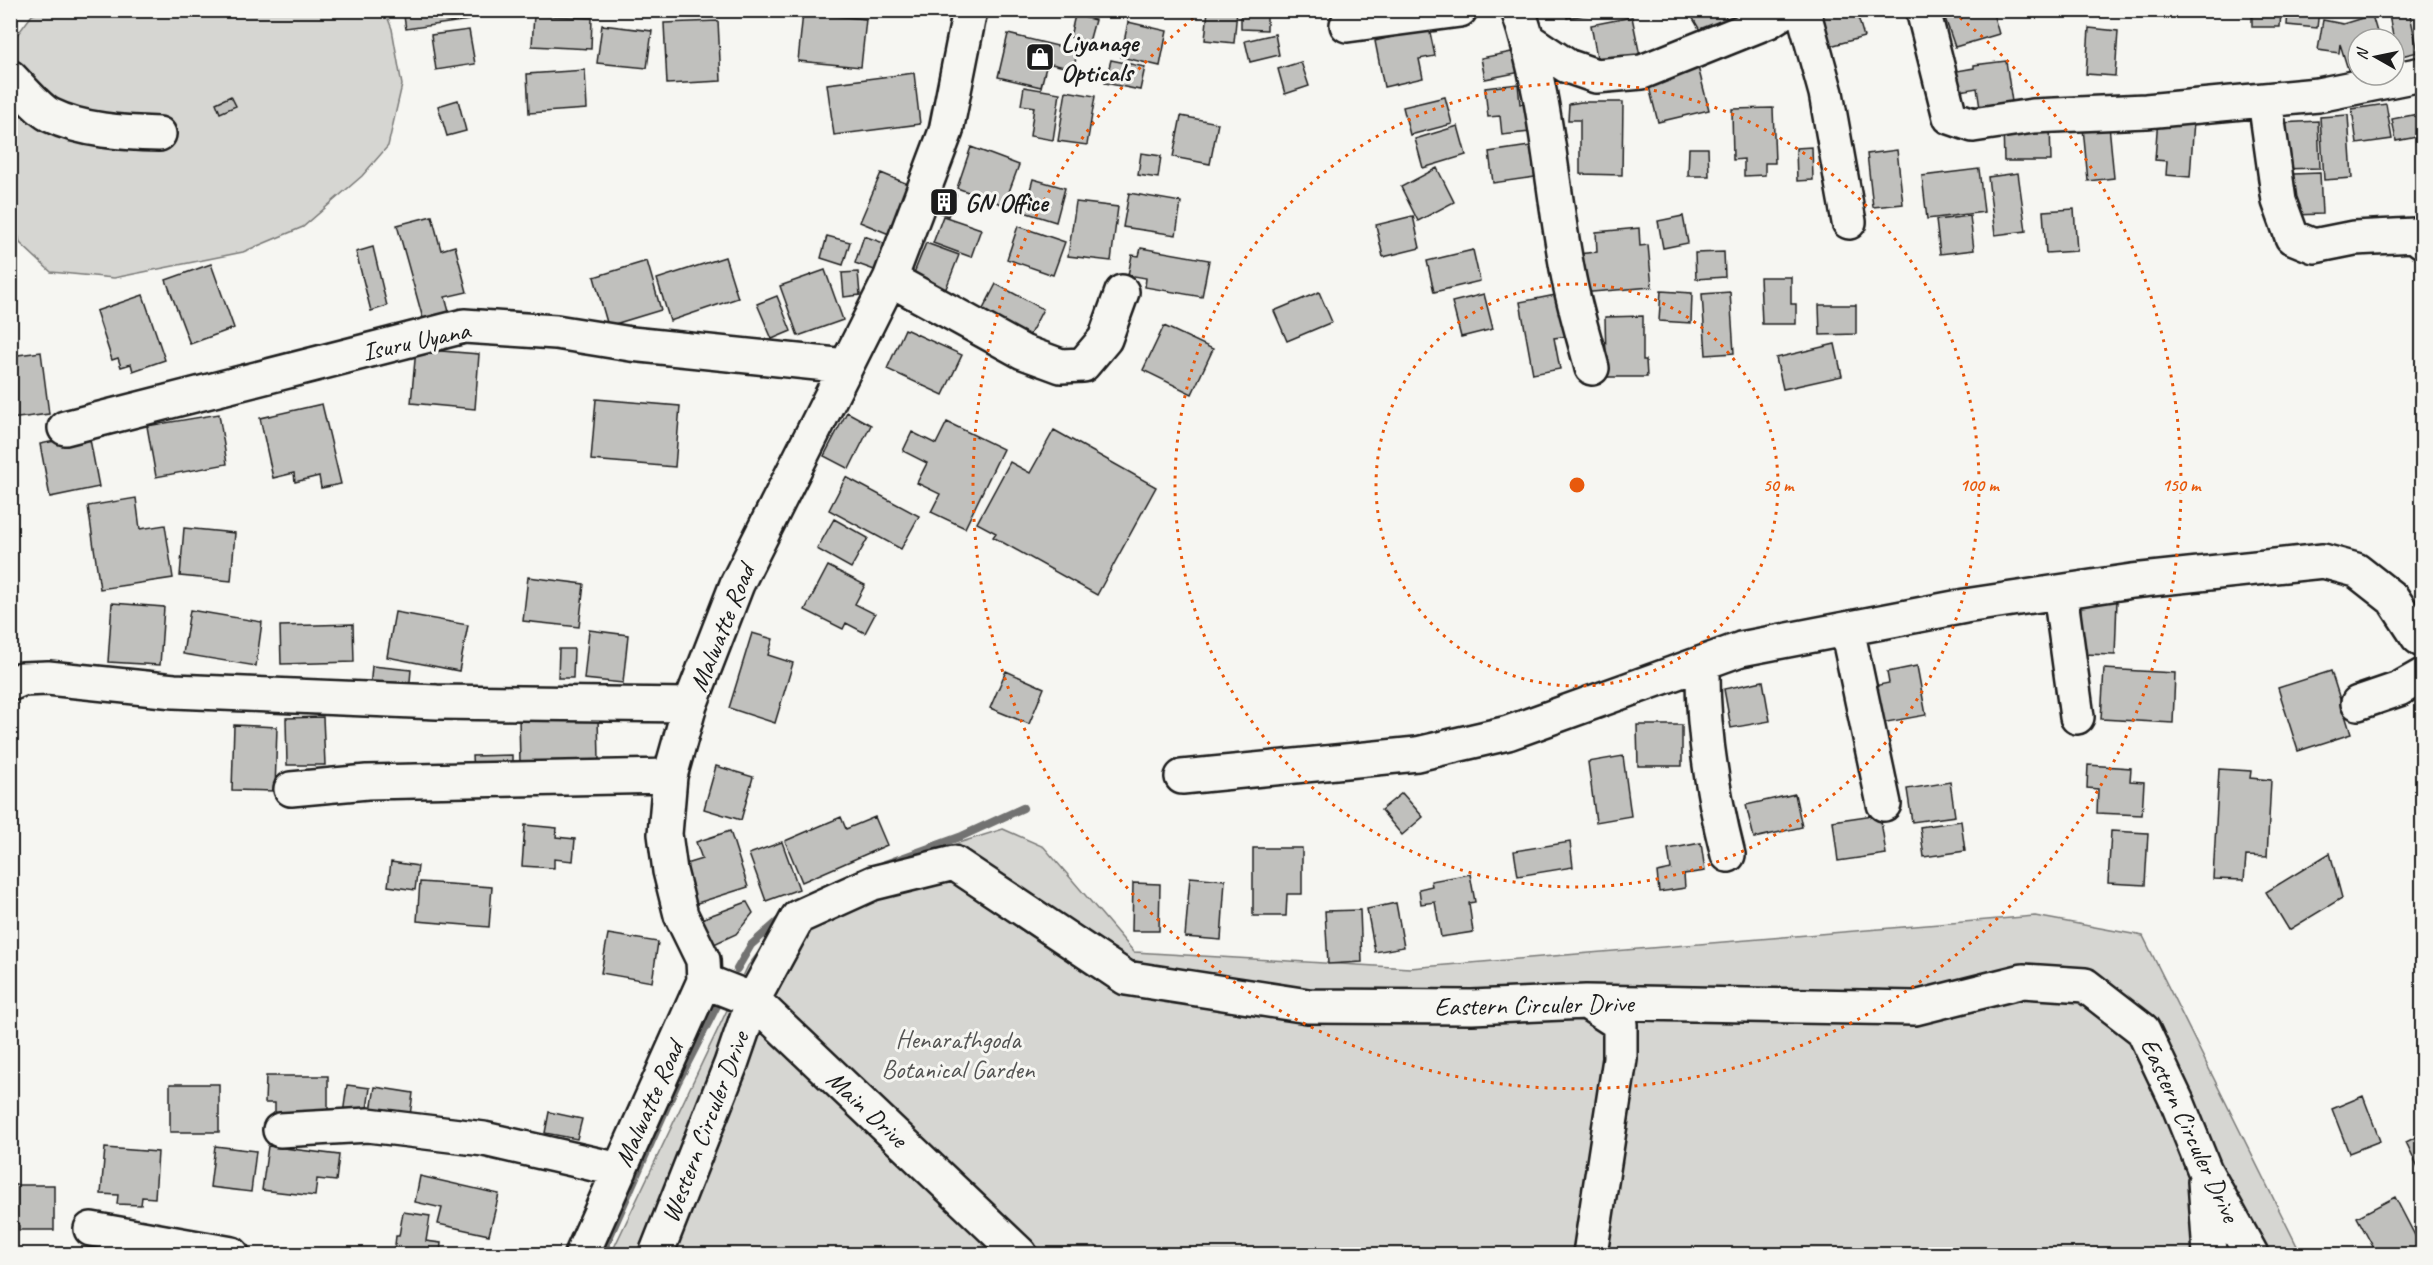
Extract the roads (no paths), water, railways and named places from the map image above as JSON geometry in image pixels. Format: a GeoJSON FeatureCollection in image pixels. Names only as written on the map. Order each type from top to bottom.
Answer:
{"type":"FeatureCollection","features":[{"type":"Feature","properties":{"kind":"street","name":"Malwatte Road"},"geometry":{"type":"LineString","coordinates":[[582,1254],[704,981],[703,960],[681,915],[670,871],[665,834],[670,776],[690,705],[737,584],[890,279],[946,131],[970,10]]}},
{"type":"Feature","properties":{"kind":"street"},"geometry":{"type":"LineString","coordinates":[[1347,25],[1460,10]]}},
{"type":"Feature","properties":{"kind":"street"},"geometry":{"type":"LineString","coordinates":[[1523,25],[1567,66],[1596,76],[1642,72],[1769,21],[1786,10]]}},
{"type":"Feature","properties":{"kind":"street"},"geometry":{"type":"LineString","coordinates":[[1803,10],[1826,93],[1849,222]]}},
{"type":"Feature","properties":{"kind":"street"},"geometry":{"type":"LineString","coordinates":[[1923,10],[1950,117],[1973,126],[2033,116],[2146,111],[2318,95],[2422,74]]}},
{"type":"Feature","properties":{"kind":"street"},"geometry":{"type":"LineString","coordinates":[[1523,25],[1550,155],[1569,279],[1592,368]]}},
{"type":"Feature","properties":{"kind":"street"},"geometry":{"type":"LineString","coordinates":[[10,77],[49,115],[81,125],[127,133],[159,134]]}},
{"type":"Feature","properties":{"kind":"street"},"geometry":{"type":"LineString","coordinates":[[2265,100],[2278,201],[2292,237],[2314,246],[2354,238],[2415,235],[2422,241]]}},
{"type":"Feature","properties":{"kind":"street"},"geometry":{"type":"LineString","coordinates":[[890,279],[1023,352],[1061,366],[1083,365],[1098,348],[1105,339],[1122,292]]}},
{"type":"Feature","properties":{"kind":"street","name":"Isuru Uyana"},"geometry":{"type":"LineString","coordinates":[[65,428],[464,326],[556,332],[631,344],[846,366]]}},
{"type":"Feature","properties":{"kind":"street"},"geometry":{"type":"LineString","coordinates":[[1182,777],[1417,754],[1508,733],[1741,650],[1965,606],[2132,580],[2323,561],[2356,570],[2393,599],[2422,640]]}},
{"type":"Feature","properties":{"kind":"street"},"geometry":{"type":"LineString","coordinates":[[2060,592],[2078,717]]}},
{"type":"Feature","properties":{"kind":"street"},"geometry":{"type":"LineString","coordinates":[[1847,629],[1884,804]]}},
{"type":"Feature","properties":{"kind":"street"},"geometry":{"type":"LineString","coordinates":[[1702,663],[1702,704],[1715,805],[1728,855]]}},
{"type":"Feature","properties":{"kind":"street"},"geometry":{"type":"LineString","coordinates":[[2358,703],[2399,689],[2422,676]]}},
{"type":"Feature","properties":{"kind":"street"},"geometry":{"type":"LineString","coordinates":[[10,684],[22,679],[48,678],[174,691],[413,701],[690,705]]}},
{"type":"Feature","properties":{"kind":"street"},"geometry":{"type":"LineString","coordinates":[[291,789],[367,782],[670,776]]}},
{"type":"Feature","properties":{"kind":"street","name":"Eastern Circuler Drive"},"geometry":{"type":"LineString","coordinates":[[753,1000],[798,917],[873,883],[954,863],[1126,978],[1308,1006],[1472,1007],[1586,1002],[1915,1008],[2023,981],[2085,985],[2143,1030],[2178,1104],[2205,1171],[2251,1254]]}},
{"type":"Feature","properties":{"kind":"street","name":"Main Drive"},"geometry":{"type":"LineString","coordinates":[[704,981],[753,1000],[1020,1254]]}},
{"type":"Feature","properties":{"kind":"street","name":"Western Circuler Drive"},"geometry":{"type":"LineString","coordinates":[[656,1254],[731,1064],[753,1000]]}},
{"type":"Feature","properties":{"kind":"street"},"geometry":{"type":"LineString","coordinates":[[1586,1002],[1620,1024],[1620,1059],[1590,1254]]}},
{"type":"Feature","properties":{"kind":"street"},"geometry":{"type":"LineString","coordinates":[[280,1130],[368,1125],[484,1139],[620,1170]]}},
{"type":"Feature","properties":{"kind":"street"},"geometry":{"type":"LineString","coordinates":[[2205,1171],[2210,1254]]}},
{"type":"Feature","properties":{"kind":"street"},"geometry":{"type":"LineString","coordinates":[[91,1229],[232,1254]]}},
{"type":"Feature","properties":{"kind":"waterway"},"geometry":{"type":"LineString","coordinates":[[885,864],[962,836],[1023,808]]}},
{"type":"Feature","properties":{"kind":"waterway"},"geometry":{"type":"LineString","coordinates":[[737,969],[751,945],[784,916]]}},
{"type":"Feature","properties":{"kind":"waterway"},"geometry":{"type":"LineString","coordinates":[[602,1254],[678,1082],[721,998]]}},
{"type":"Feature","properties":{"kind":"place","name":"Liyanage Opticals"},"geometry":{"type":"Point","coordinates":[1040,57]}},
{"type":"Feature","properties":{"kind":"place","name":"GN Office"},"geometry":{"type":"Point","coordinates":[944,202]}},
{"type":"Feature","properties":{"kind":"park label","name":"Henarathgoda Botanical Garden"},"geometry":{"type":"Point","coordinates":[958,1054]}}]}
